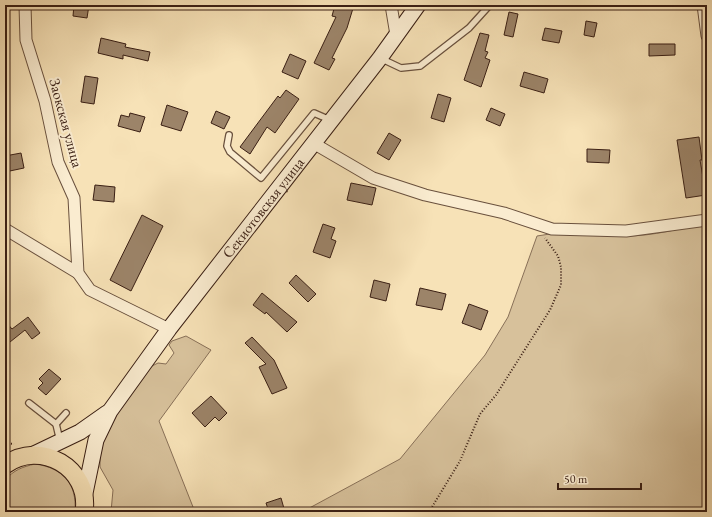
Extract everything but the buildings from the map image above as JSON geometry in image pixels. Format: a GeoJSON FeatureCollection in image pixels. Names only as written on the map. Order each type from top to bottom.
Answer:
{"type":"FeatureCollection","features":[{"type":"Feature","properties":{"kind":"main road","name":"Секиотовская улица"},"geometry":{"type":"LineString","coordinates":[[110,411],[169,329],[380,58],[418,5]]}},
{"type":"Feature","properties":{"kind":"main road"},"geometry":{"type":"LineString","coordinates":[[15,458],[60,442],[80,432],[110,411]]}},
{"type":"Feature","properties":{"kind":"main road"},"geometry":{"type":"LineString","coordinates":[[85,508],[96,440],[110,411]]}},
{"type":"Feature","properties":{"kind":"main road"},"geometry":{"type":"LineString","coordinates":[[15,458],[49,457],[64,464],[80,482],[85,508]]}},
{"type":"Feature","properties":{"kind":"street","name":"Заокская улица"},"geometry":{"type":"LineString","coordinates":[[25,5],[26,40],[46,101],[58,162],[74,198],[78,273]]}},
{"type":"Feature","properties":{"kind":"street"},"geometry":{"type":"LineString","coordinates":[[391,5],[396,35]]}},
{"type":"Feature","properties":{"kind":"street"},"geometry":{"type":"LineString","coordinates":[[705,10],[707,36]]}},
{"type":"Feature","properties":{"kind":"street"},"geometry":{"type":"LineString","coordinates":[[313,143],[373,178],[425,195],[504,214],[552,229],[626,231],[707,220]]}},
{"type":"Feature","properties":{"kind":"street"},"geometry":{"type":"LineString","coordinates":[[5,229],[78,273],[90,290],[169,329]]}},
{"type":"Feature","properties":{"kind":"lane"},"geometry":{"type":"LineString","coordinates":[[380,58],[401,68],[420,66],[469,28],[488,6]]}},
{"type":"Feature","properties":{"kind":"lane"},"geometry":{"type":"LineString","coordinates":[[229,135],[227,146],[230,152],[261,178],[314,113],[331,120]]}},
{"type":"Feature","properties":{"kind":"lane"},"geometry":{"type":"LineString","coordinates":[[29,403],[56,424],[60,442]]}},
{"type":"Feature","properties":{"kind":"lane"},"geometry":{"type":"LineString","coordinates":[[56,424],[66,413]]}},
{"type":"Feature","properties":{"kind":"path"},"geometry":{"type":"LineString","coordinates":[[429,512],[460,461],[480,414],[496,395],[550,310],[561,285],[558,256],[551,245],[529,222]]}},
{"type":"Feature","properties":{"kind":"shaded area"},"geometry":{"type":"Polygon","coordinates":[[[707,222],[707,512],[302,512],[400,459],[485,355],[508,317],[537,236],[548,234],[570,234],[636,236],[666,232],[707,222]]]}},
{"type":"Feature","properties":{"kind":"shaded area"},"geometry":{"type":"Polygon","coordinates":[[[186,336],[211,350],[159,421],[195,512],[111,512],[113,490],[100,467],[100,448],[122,399],[148,368],[158,363],[166,364],[174,353],[169,345],[172,341],[186,336]]]}},
{"type":"Feature","properties":{"kind":"shaded area"},"geometry":{"type":"Polygon","coordinates":[[[35,464],[45,466],[60,473],[71,485],[74,493],[75,512],[5,512],[5,480],[18,469],[35,464]]]}}]}
